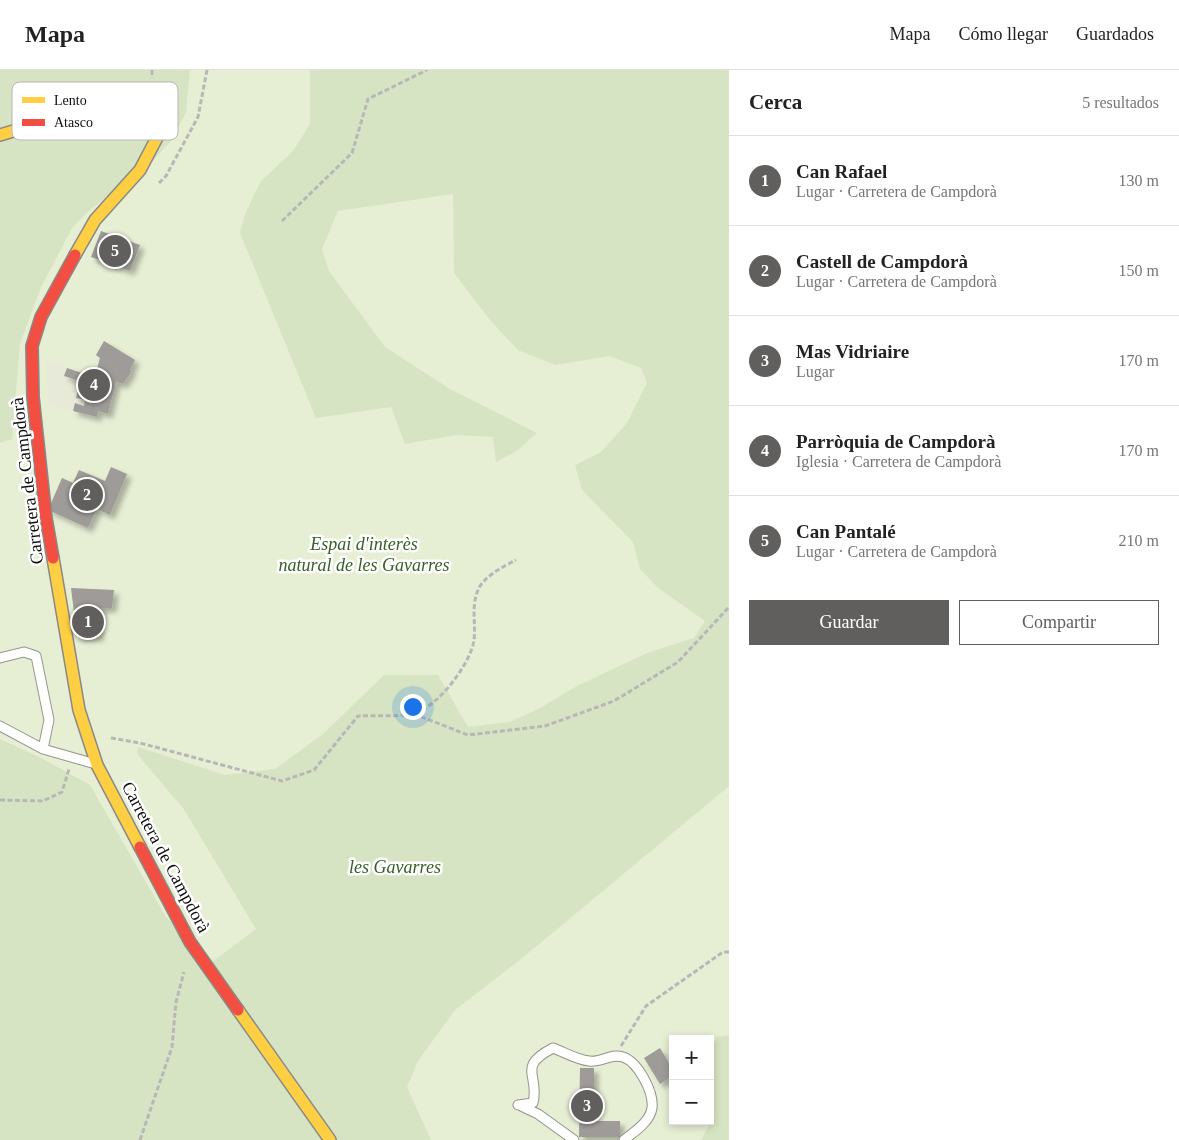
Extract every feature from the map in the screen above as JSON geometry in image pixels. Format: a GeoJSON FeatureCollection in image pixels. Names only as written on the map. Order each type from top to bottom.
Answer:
{"type":"FeatureCollection","features":[{"type":"Feature","properties":{"kind":"street","name":"Carretera de Campdorà"},"geometry":{"type":"LineString","coordinates":[[0,135],[12,131]]}},
{"type":"Feature","properties":{"kind":"street","name":"Carretera de Campdorà"},"geometry":{"type":"LineString","coordinates":[[156,140],[140,170],[95,220],[41,317],[32,346],[33,396],[46,518],[80,710],[98,765],[190,942],[330,1140]]}},
{"type":"Feature","properties":{"kind":"lane"},"geometry":{"type":"LineString","coordinates":[[0,658],[24,652],[36,656],[49,720],[43,749]]}},
{"type":"Feature","properties":{"kind":"lane"},"geometry":{"type":"LineString","coordinates":[[0,726],[43,749],[98,765]]}},
{"type":"Feature","properties":{"kind":"lane"},"geometry":{"type":"LineString","coordinates":[[574,1140],[538,1114],[518,1105],[533,1103],[535,1095],[531,1076],[533,1061],[537,1056],[553,1048],[590,1062],[615,1055],[628,1059],[636,1067],[650,1091],[652,1109],[643,1124],[624,1140]]}},
{"type":"Feature","properties":{"kind":"path"},"geometry":{"type":"LineString","coordinates":[[282,221],[352,153],[368,99],[427,70]]}},
{"type":"Feature","properties":{"kind":"path"},"geometry":{"type":"LineString","coordinates":[[414,714],[429,706],[454,681],[470,652],[474,642],[474,606],[478,588],[492,575],[516,560]]}},
{"type":"Feature","properties":{"kind":"path"},"geometry":{"type":"LineString","coordinates":[[87,733],[140,743],[282,781],[314,770],[358,716],[414,714],[468,736],[545,726],[614,701],[678,662],[729,607]]}},
{"type":"Feature","properties":{"kind":"path"},"geometry":{"type":"LineString","coordinates":[[0,800],[43,801],[62,792],[74,759]]}},
{"type":"Feature","properties":{"kind":"path"},"geometry":{"type":"LineString","coordinates":[[615,1055],[646,1006],[723,952],[729,952]]}},
{"type":"Feature","properties":{"kind":"path"},"geometry":{"type":"LineString","coordinates":[[140,1140],[172,1047],[176,1002],[185,967]]}},
{"type":"Feature","properties":{"kind":"green space","name":"Espai d'interès natural de les Gavarres"},"geometry":{"type":"Polygon","coordinates":[[[0,70],[729,70],[729,1140],[0,1140],[0,70]]]}},
{"type":"Feature","properties":{"kind":"green space"},"geometry":{"type":"Polygon","coordinates":[[[0,70],[190,70],[186,113],[178,128],[178,82],[12,82],[12,140],[172,140],[147,167],[91,209],[72,228],[41,287],[20,344],[12,439],[0,443],[0,70]]]}},
{"type":"Feature","properties":{"kind":"green space","name":"les Gavarres"},"geometry":{"type":"Polygon","coordinates":[[[310,70],[729,70],[729,786],[526,955],[455,1010],[418,1061],[407,1087],[431,1140],[0,1140],[0,739],[43,759],[90,785],[166,917],[212,962],[256,929],[183,808],[137,754],[138,747],[225,775],[275,769],[323,734],[384,675],[438,675],[468,727],[510,722],[540,708],[577,686],[647,653],[694,638],[705,621],[658,588],[640,569],[633,542],[582,490],[575,465],[601,452],[627,423],[647,383],[641,368],[609,356],[555,365],[518,350],[490,320],[454,273],[453,194],[338,211],[322,249],[329,271],[385,347],[450,389],[537,433],[518,450],[496,462],[493,437],[456,435],[405,444],[391,407],[316,418],[240,233],[245,214],[261,181],[293,151],[310,124],[310,70]]]}},
{"type":"Feature","properties":{"kind":"green space"},"geometry":{"type":"Polygon","coordinates":[[[46,360],[67,368],[64,376],[80,381],[76,398],[85,400],[84,406],[75,403],[73,411],[48,404],[46,360]]]}},
{"type":"Feature","properties":{"kind":"green space"},"geometry":{"type":"Polygon","coordinates":[[[729,1035],[729,1140],[701,1140],[709,1125],[714,1125],[714,1044],[717,1037],[729,1035]]]}},
{"type":"Feature","properties":{"kind":"building"},"geometry":{"type":"Polygon","coordinates":[[[101,231],[140,245],[130,271],[91,257],[101,231]]]}},
{"type":"Feature","properties":{"kind":"building"},"geometry":{"type":"Polygon","coordinates":[[[104,341],[135,360],[130,370],[132,371],[123,384],[116,382],[108,414],[98,411],[97,417],[73,411],[75,403],[84,406],[85,400],[76,398],[80,381],[64,376],[67,368],[82,373],[82,371],[96,372],[100,358],[96,355],[104,341]]]}},
{"type":"Feature","properties":{"kind":"building"},"geometry":{"type":"Polygon","coordinates":[[[111,467],[127,474],[110,515],[97,509],[88,528],[48,510],[62,478],[73,483],[79,470],[105,481],[111,467]]]}},
{"type":"Feature","properties":{"kind":"building"},"geometry":{"type":"Polygon","coordinates":[[[71,588],[114,590],[112,608],[101,608],[99,637],[77,636],[71,588]]]}},
{"type":"Feature","properties":{"kind":"building"},"geometry":{"type":"Polygon","coordinates":[[[660,1048],[669,1063],[669,1078],[660,1084],[644,1058],[660,1048]]]}},
{"type":"Feature","properties":{"kind":"building"},"geometry":{"type":"Polygon","coordinates":[[[580,1068],[594,1068],[594,1121],[620,1121],[620,1137],[579,1137],[580,1068]]]}},
{"type":"Feature","properties":{"kind":"traffic: slow"},"geometry":{"type":"LineString","coordinates":[[0,135],[12,131]]}},
{"type":"Feature","properties":{"kind":"traffic: slow"},"geometry":{"type":"LineString","coordinates":[[75,255],[95,220],[140,170],[156,140]]}},
{"type":"Feature","properties":{"kind":"traffic: slow"},"geometry":{"type":"LineString","coordinates":[[53,558],[79,710],[97,765],[140,847]]}},
{"type":"Feature","properties":{"kind":"traffic: slow"},"geometry":{"type":"LineString","coordinates":[[238,1010],[330,1140]]}},
{"type":"Feature","properties":{"kind":"traffic: jam"},"geometry":{"type":"LineString","coordinates":[[53,558],[46,518],[33,397],[32,346],[41,317],[75,255]]}},
{"type":"Feature","properties":{"kind":"traffic: jam"},"geometry":{"type":"LineString","coordinates":[[140,847],[190,942],[238,1010]]}},
{"type":"Feature","properties":{"kind":"place","name":"Can Pantalé"},"geometry":{"type":"Point","coordinates":[115,251]}},
{"type":"Feature","properties":{"kind":"place","name":"Parròquia de Campdorà"},"geometry":{"type":"Point","coordinates":[94,385]}},
{"type":"Feature","properties":{"kind":"place","name":"Castell de Campdorà"},"geometry":{"type":"Point","coordinates":[87,495]}},
{"type":"Feature","properties":{"kind":"place","name":"Can Rafael"},"geometry":{"type":"Point","coordinates":[88,622]}},
{"type":"Feature","properties":{"kind":"place","name":"Mas Vidriaire"},"geometry":{"type":"Point","coordinates":[587,1106]}}]}
